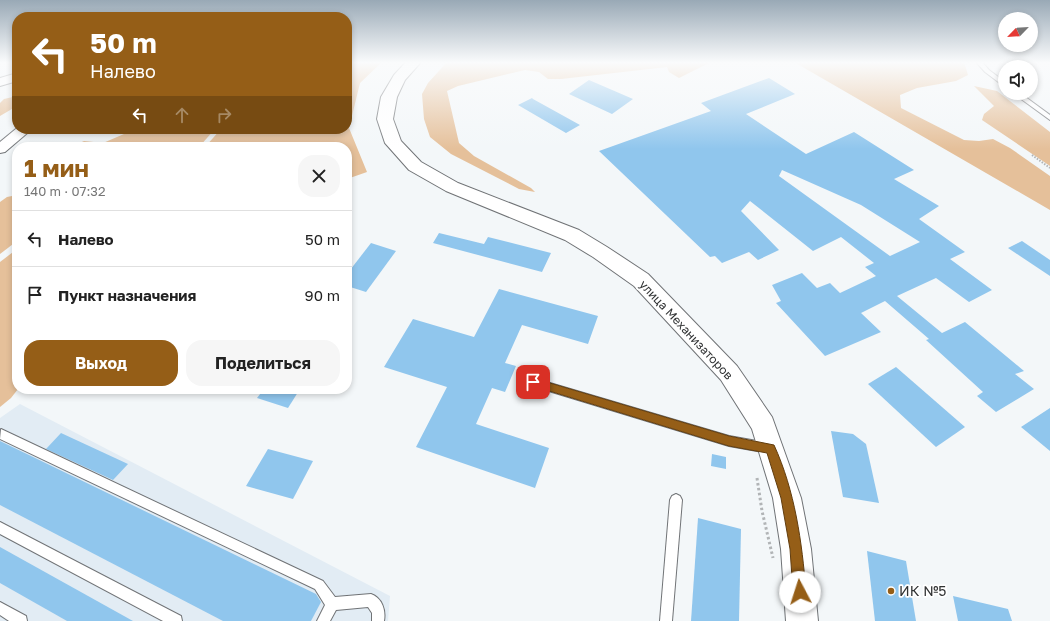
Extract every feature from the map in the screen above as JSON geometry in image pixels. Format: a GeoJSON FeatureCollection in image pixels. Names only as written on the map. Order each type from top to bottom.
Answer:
{"type":"FeatureCollection","features":[{"type":"Feature","properties":{"kind":"main road","name":"улица Механизаторов"},"geometry":{"type":"LineString","coordinates":[[392,91],[389,97],[385,119],[393,143],[414,166],[452,187],[572,235],[600,252],[641,280],[729,372],[763,425],[787,498],[796,549],[802,621]]}},
{"type":"Feature","properties":{"kind":"street"},"geometry":{"type":"LineString","coordinates":[[0,149],[19,134]]}},
{"type":"Feature","properties":{"kind":"lane"},"geometry":{"type":"LineString","coordinates":[[1026,100],[1050,118]]}},
{"type":"Feature","properties":{"kind":"lane"},"geometry":{"type":"LineString","coordinates":[[533,382],[729,441],[771,449]]}},
{"type":"Feature","properties":{"kind":"lane"},"geometry":{"type":"LineString","coordinates":[[1,434],[319,585],[332,604]]}},
{"type":"Feature","properties":{"kind":"lane"},"geometry":{"type":"LineString","coordinates":[[666,621],[676,500]]}},
{"type":"Feature","properties":{"kind":"lane"},"geometry":{"type":"LineString","coordinates":[[0,528],[176,621]]}},
{"type":"Feature","properties":{"kind":"lane"},"geometry":{"type":"LineString","coordinates":[[332,604],[371,600],[379,612],[378,621]]}},
{"type":"Feature","properties":{"kind":"lane"},"geometry":{"type":"LineString","coordinates":[[323,621],[332,604]]}},
{"type":"Feature","properties":{"kind":"lane"},"geometry":{"type":"LineString","coordinates":[[0,608],[21,621]]}},
{"type":"Feature","properties":{"kind":"path"},"geometry":{"type":"LineString","coordinates":[[1032,156],[1050,168]]}},
{"type":"Feature","properties":{"kind":"path"},"geometry":{"type":"LineString","coordinates":[[757,474],[762,511],[774,564]]}},
{"type":"Feature","properties":{"kind":"shaded area"},"geometry":{"type":"Polygon","coordinates":[[[352,91],[358,91],[352,116],[352,91]]]}},
{"type":"Feature","properties":{"kind":"shaded area"},"geometry":{"type":"Polygon","coordinates":[[[424,91],[447,91],[459,143],[474,156],[531,188],[535,192],[519,189],[451,154],[430,137],[424,119],[422,94],[424,91]]]}},
{"type":"Feature","properties":{"kind":"shaded area"},"geometry":{"type":"Polygon","coordinates":[[[844,91],[910,91],[900,95],[901,108],[964,140],[979,141],[993,139],[1010,148],[1050,176],[1050,210],[844,91]]]}},
{"type":"Feature","properties":{"kind":"shaded area"},"geometry":{"type":"Polygon","coordinates":[[[979,91],[997,91],[998,100],[1009,100],[1050,132],[1050,166],[982,120],[984,114],[994,106],[979,91]]]}},
{"type":"Feature","properties":{"kind":"shaded area"},"geometry":{"type":"Polygon","coordinates":[[[12,97],[12,109],[0,116],[0,103],[4,99],[12,97]]]}},
{"type":"Feature","properties":{"kind":"shaded area"},"geometry":{"type":"Polygon","coordinates":[[[124,134],[211,134],[203,142],[105,142],[124,134]]]}},
{"type":"Feature","properties":{"kind":"shaded area"},"geometry":{"type":"Polygon","coordinates":[[[217,134],[351,134],[367,172],[352,177],[352,142],[209,142],[217,134]]]}},
{"type":"Feature","properties":{"kind":"shaded area"},"geometry":{"type":"Polygon","coordinates":[[[12,196],[12,245],[0,254],[0,202],[7,197],[12,196]]]}},
{"type":"Feature","properties":{"kind":"shaded area"},"geometry":{"type":"Polygon","coordinates":[[[12,253],[12,394],[14,394],[0,407],[0,262],[12,253]]]}},
{"type":"Feature","properties":{"kind":"shaded area"},"geometry":{"type":"Polygon","coordinates":[[[20,404],[390,596],[388,621],[0,621],[0,418],[20,404]]]}},
{"type":"Feature","properties":{"kind":"building"},"geometry":{"type":"Polygon","coordinates":[[[573,91],[614,91],[633,99],[612,114],[569,94],[573,91]]]}},
{"type":"Feature","properties":{"kind":"building"},"geometry":{"type":"Polygon","coordinates":[[[734,91],[790,91],[795,94],[746,114],[806,154],[854,132],[914,170],[894,179],[939,206],[919,219],[965,252],[950,259],[992,290],[969,302],[936,278],[897,296],[942,333],[965,322],[1024,371],[1015,374],[1034,389],[996,412],[977,396],[983,392],[926,340],[929,339],[885,301],[861,313],[881,332],[825,356],[776,303],[781,301],[772,285],[802,273],[817,288],[830,283],[840,293],[876,276],[865,267],[874,263],[841,237],[813,251],[750,201],[741,211],[779,250],[758,260],[749,252],[722,263],[715,256],[710,257],[599,151],[711,111],[701,103],[734,91]],[[782,170],[779,176],[890,256],[920,242],[861,205],[782,170]]]}},
{"type":"Feature","properties":{"kind":"building"},"geometry":{"type":"Polygon","coordinates":[[[532,98],[580,125],[566,133],[518,105],[532,98]]]}},
{"type":"Feature","properties":{"kind":"building"},"geometry":{"type":"Polygon","coordinates":[[[439,233],[484,244],[488,237],[551,253],[542,272],[433,243],[439,233]]]}},
{"type":"Feature","properties":{"kind":"building"},"geometry":{"type":"Polygon","coordinates":[[[1022,241],[1050,260],[1050,276],[1008,248],[1022,241]]]}},
{"type":"Feature","properties":{"kind":"building"},"geometry":{"type":"Polygon","coordinates":[[[371,243],[396,251],[366,292],[352,288],[352,268],[371,243]]]}},
{"type":"Feature","properties":{"kind":"building"},"geometry":{"type":"Polygon","coordinates":[[[499,289],[598,316],[588,344],[522,325],[505,363],[516,366],[505,392],[492,388],[476,424],[549,448],[535,488],[416,447],[447,387],[384,367],[413,319],[474,337],[499,289]]]}},
{"type":"Feature","properties":{"kind":"building"},"geometry":{"type":"Polygon","coordinates":[[[896,367],[965,427],[936,447],[868,384],[896,367]]]}},
{"type":"Feature","properties":{"kind":"building"},"geometry":{"type":"Polygon","coordinates":[[[260,394],[297,394],[288,408],[257,398],[260,394]]]}},
{"type":"Feature","properties":{"kind":"building"},"geometry":{"type":"Polygon","coordinates":[[[1050,408],[1050,451],[1021,427],[1050,408]]]}},
{"type":"Feature","properties":{"kind":"building"},"geometry":{"type":"Polygon","coordinates":[[[831,431],[853,434],[866,444],[879,503],[843,497],[831,431]]]}},
{"type":"Feature","properties":{"kind":"building"},"geometry":{"type":"Polygon","coordinates":[[[61,433],[128,464],[113,480],[46,449],[61,433]]]}},
{"type":"Feature","properties":{"kind":"building"},"geometry":{"type":"Polygon","coordinates":[[[0,441],[316,594],[321,602],[311,621],[223,621],[0,505],[0,441]]]}},
{"type":"Feature","properties":{"kind":"building"},"geometry":{"type":"Polygon","coordinates":[[[268,449],[313,461],[293,499],[246,486],[268,449]]]}},
{"type":"Feature","properties":{"kind":"building"},"geometry":{"type":"Polygon","coordinates":[[[712,454],[726,457],[726,469],[711,466],[712,454]]]}},
{"type":"Feature","properties":{"kind":"building"},"geometry":{"type":"Polygon","coordinates":[[[698,518],[741,529],[739,621],[691,621],[698,518]]]}},
{"type":"Feature","properties":{"kind":"building"},"geometry":{"type":"Polygon","coordinates":[[[0,547],[133,621],[67,621],[0,583],[0,547]]]}},
{"type":"Feature","properties":{"kind":"building","name":"ИК №5"},"geometry":{"type":"Polygon","coordinates":[[[867,551],[906,561],[916,621],[875,621],[867,551]]]}},
{"type":"Feature","properties":{"kind":"building"},"geometry":{"type":"Polygon","coordinates":[[[953,596],[1008,609],[1012,621],[958,621],[953,596]]]}},
{"type":"Feature","properties":{"kind":"place","name":"ИК №5"},"geometry":{"type":"Point","coordinates":[891,591]}},
{"type":"Feature","properties":{"kind":"route"},"geometry":{"type":"LineString","coordinates":[[533,382],[729,441],[771,449],[787,498],[796,549],[800,592]]}}]}
